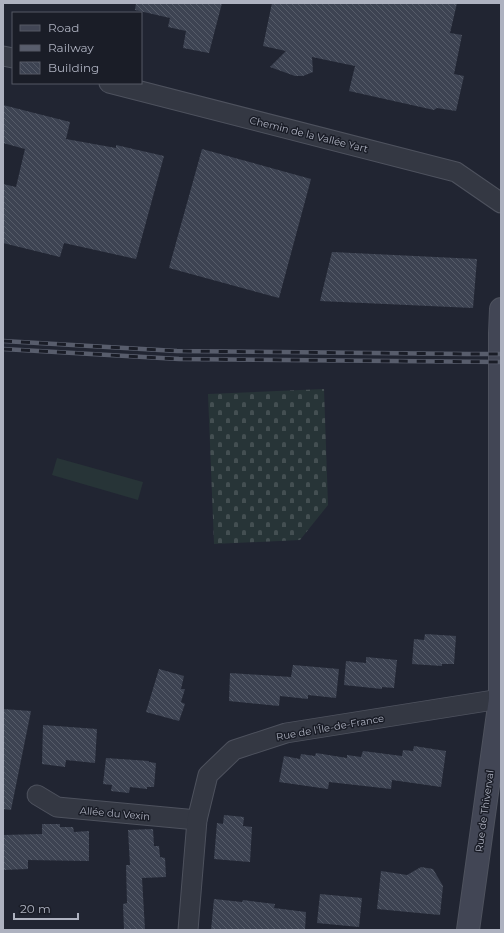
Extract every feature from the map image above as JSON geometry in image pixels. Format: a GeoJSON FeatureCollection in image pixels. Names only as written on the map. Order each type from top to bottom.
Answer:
{"type":"FeatureCollection","features":[{"type":"Feature","properties":{"kind":"street","name":"Chemin de la Vallée Yart"},"geometry":{"type":"LineString","coordinates":[[113,84],[456,172],[501,203]]}},
{"type":"Feature","properties":{"kind":"street","name":"Rue de Thiverval"},"geometry":{"type":"LineString","coordinates":[[468,930],[500,699],[501,309]]}},
{"type":"Feature","properties":{"kind":"street","name":"Rue de l'Île-de-France"},"geometry":{"type":"LineString","coordinates":[[188,930],[197,820],[208,775],[234,750],[286,733],[500,699]]}},
{"type":"Feature","properties":{"kind":"street","name":"Allée du Vexin"},"geometry":{"type":"LineString","coordinates":[[37,795],[57,807],[197,820]]}},
{"type":"Feature","properties":{"kind":"green space"},"geometry":{"type":"Polygon","coordinates":[[[324,389],[328,505],[300,540],[214,544],[208,394],[324,389]]]}},
{"type":"Feature","properties":{"kind":"green space"},"geometry":{"type":"Polygon","coordinates":[[[57,458],[143,482],[138,500],[52,475],[57,458]]]}},
{"type":"Feature","properties":{"kind":"building"},"geometry":{"type":"Polygon","coordinates":[[[136,3],[222,3],[209,53],[183,48],[186,31],[168,27],[170,18],[135,10],[136,3]]]}},
{"type":"Feature","properties":{"kind":"building"},"geometry":{"type":"Polygon","coordinates":[[[272,3],[457,3],[450,33],[462,35],[454,74],[464,76],[456,111],[437,108],[434,110],[349,91],[355,66],[312,57],[313,72],[303,76],[295,76],[270,67],[286,51],[263,46],[272,3]]]}},
{"type":"Feature","properties":{"kind":"building"},"geometry":{"type":"Polygon","coordinates":[[[3,105],[70,122],[66,139],[116,148],[116,145],[164,156],[136,259],[64,243],[60,257],[3,243],[3,184],[16,187],[25,149],[3,143],[3,105]]]}},
{"type":"Feature","properties":{"kind":"building"},"geometry":{"type":"Polygon","coordinates":[[[202,149],[311,179],[279,298],[169,268],[202,149]]]}},
{"type":"Feature","properties":{"kind":"building"},"geometry":{"type":"Polygon","coordinates":[[[332,252],[477,259],[473,308],[320,301],[332,252]]]}},
{"type":"Feature","properties":{"kind":"building"},"geometry":{"type":"Polygon","coordinates":[[[425,634],[456,636],[454,664],[442,664],[442,666],[412,664],[414,639],[424,640],[425,634]]]}},
{"type":"Feature","properties":{"kind":"building"},"geometry":{"type":"Polygon","coordinates":[[[366,657],[397,660],[394,688],[382,687],[382,689],[344,685],[346,661],[366,663],[366,657]]]}},
{"type":"Feature","properties":{"kind":"building"},"geometry":{"type":"Polygon","coordinates":[[[293,665],[339,669],[336,698],[308,695],[308,699],[280,696],[279,706],[229,701],[230,673],[291,677],[293,665]]]}},
{"type":"Feature","properties":{"kind":"building"},"geometry":{"type":"Polygon","coordinates":[[[159,669],[184,676],[181,689],[185,689],[181,702],[185,704],[179,721],[146,712],[159,669]]]}},
{"type":"Feature","properties":{"kind":"building"},"geometry":{"type":"Polygon","coordinates":[[[3,709],[31,711],[11,810],[3,809],[3,709]]]}},
{"type":"Feature","properties":{"kind":"building"},"geometry":{"type":"Polygon","coordinates":[[[43,725],[97,729],[95,763],[66,760],[65,767],[42,764],[43,725]]]}},
{"type":"Feature","properties":{"kind":"building"},"geometry":{"type":"Polygon","coordinates":[[[414,746],[446,751],[441,787],[392,780],[391,789],[329,782],[328,789],[279,782],[284,756],[300,759],[301,754],[315,756],[316,753],[347,758],[347,755],[361,757],[363,751],[402,756],[403,750],[413,751],[414,746]]]}},
{"type":"Feature","properties":{"kind":"building"},"geometry":{"type":"Polygon","coordinates":[[[106,758],[149,761],[156,763],[154,787],[147,787],[147,789],[130,787],[129,793],[111,791],[112,785],[103,784],[106,758]]]}},
{"type":"Feature","properties":{"kind":"building"},"geometry":{"type":"Polygon","coordinates":[[[224,815],[244,817],[243,826],[252,827],[250,862],[214,859],[217,823],[223,824],[224,815]]]}},
{"type":"Feature","properties":{"kind":"building"},"geometry":{"type":"Polygon","coordinates":[[[42,824],[60,824],[60,827],[73,827],[74,832],[89,831],[89,861],[28,860],[28,869],[3,870],[3,835],[42,834],[42,824]]]}},
{"type":"Feature","properties":{"kind":"building"},"geometry":{"type":"Polygon","coordinates":[[[153,829],[154,846],[159,846],[160,857],[165,858],[166,877],[142,878],[145,930],[124,930],[123,904],[127,903],[126,865],[130,865],[128,830],[153,829]]]}},
{"type":"Feature","properties":{"kind":"building"},"geometry":{"type":"Polygon","coordinates":[[[421,867],[433,869],[443,886],[440,915],[377,909],[381,871],[407,875],[421,867]]]}},
{"type":"Feature","properties":{"kind":"building"},"geometry":{"type":"Polygon","coordinates":[[[320,894],[362,898],[359,927],[317,923],[320,894]]]}},
{"type":"Feature","properties":{"kind":"building"},"geometry":{"type":"Polygon","coordinates":[[[214,899],[242,902],[243,900],[275,904],[274,908],[306,912],[305,930],[211,930],[214,899]]]}},
{"type":"Feature","properties":{"kind":"railway"},"geometry":{"type":"LineString","coordinates":[[3,341],[177,351],[501,354]]}},
{"type":"Feature","properties":{"kind":"railway"},"geometry":{"type":"LineString","coordinates":[[3,349],[179,359],[501,362]]}}]}
